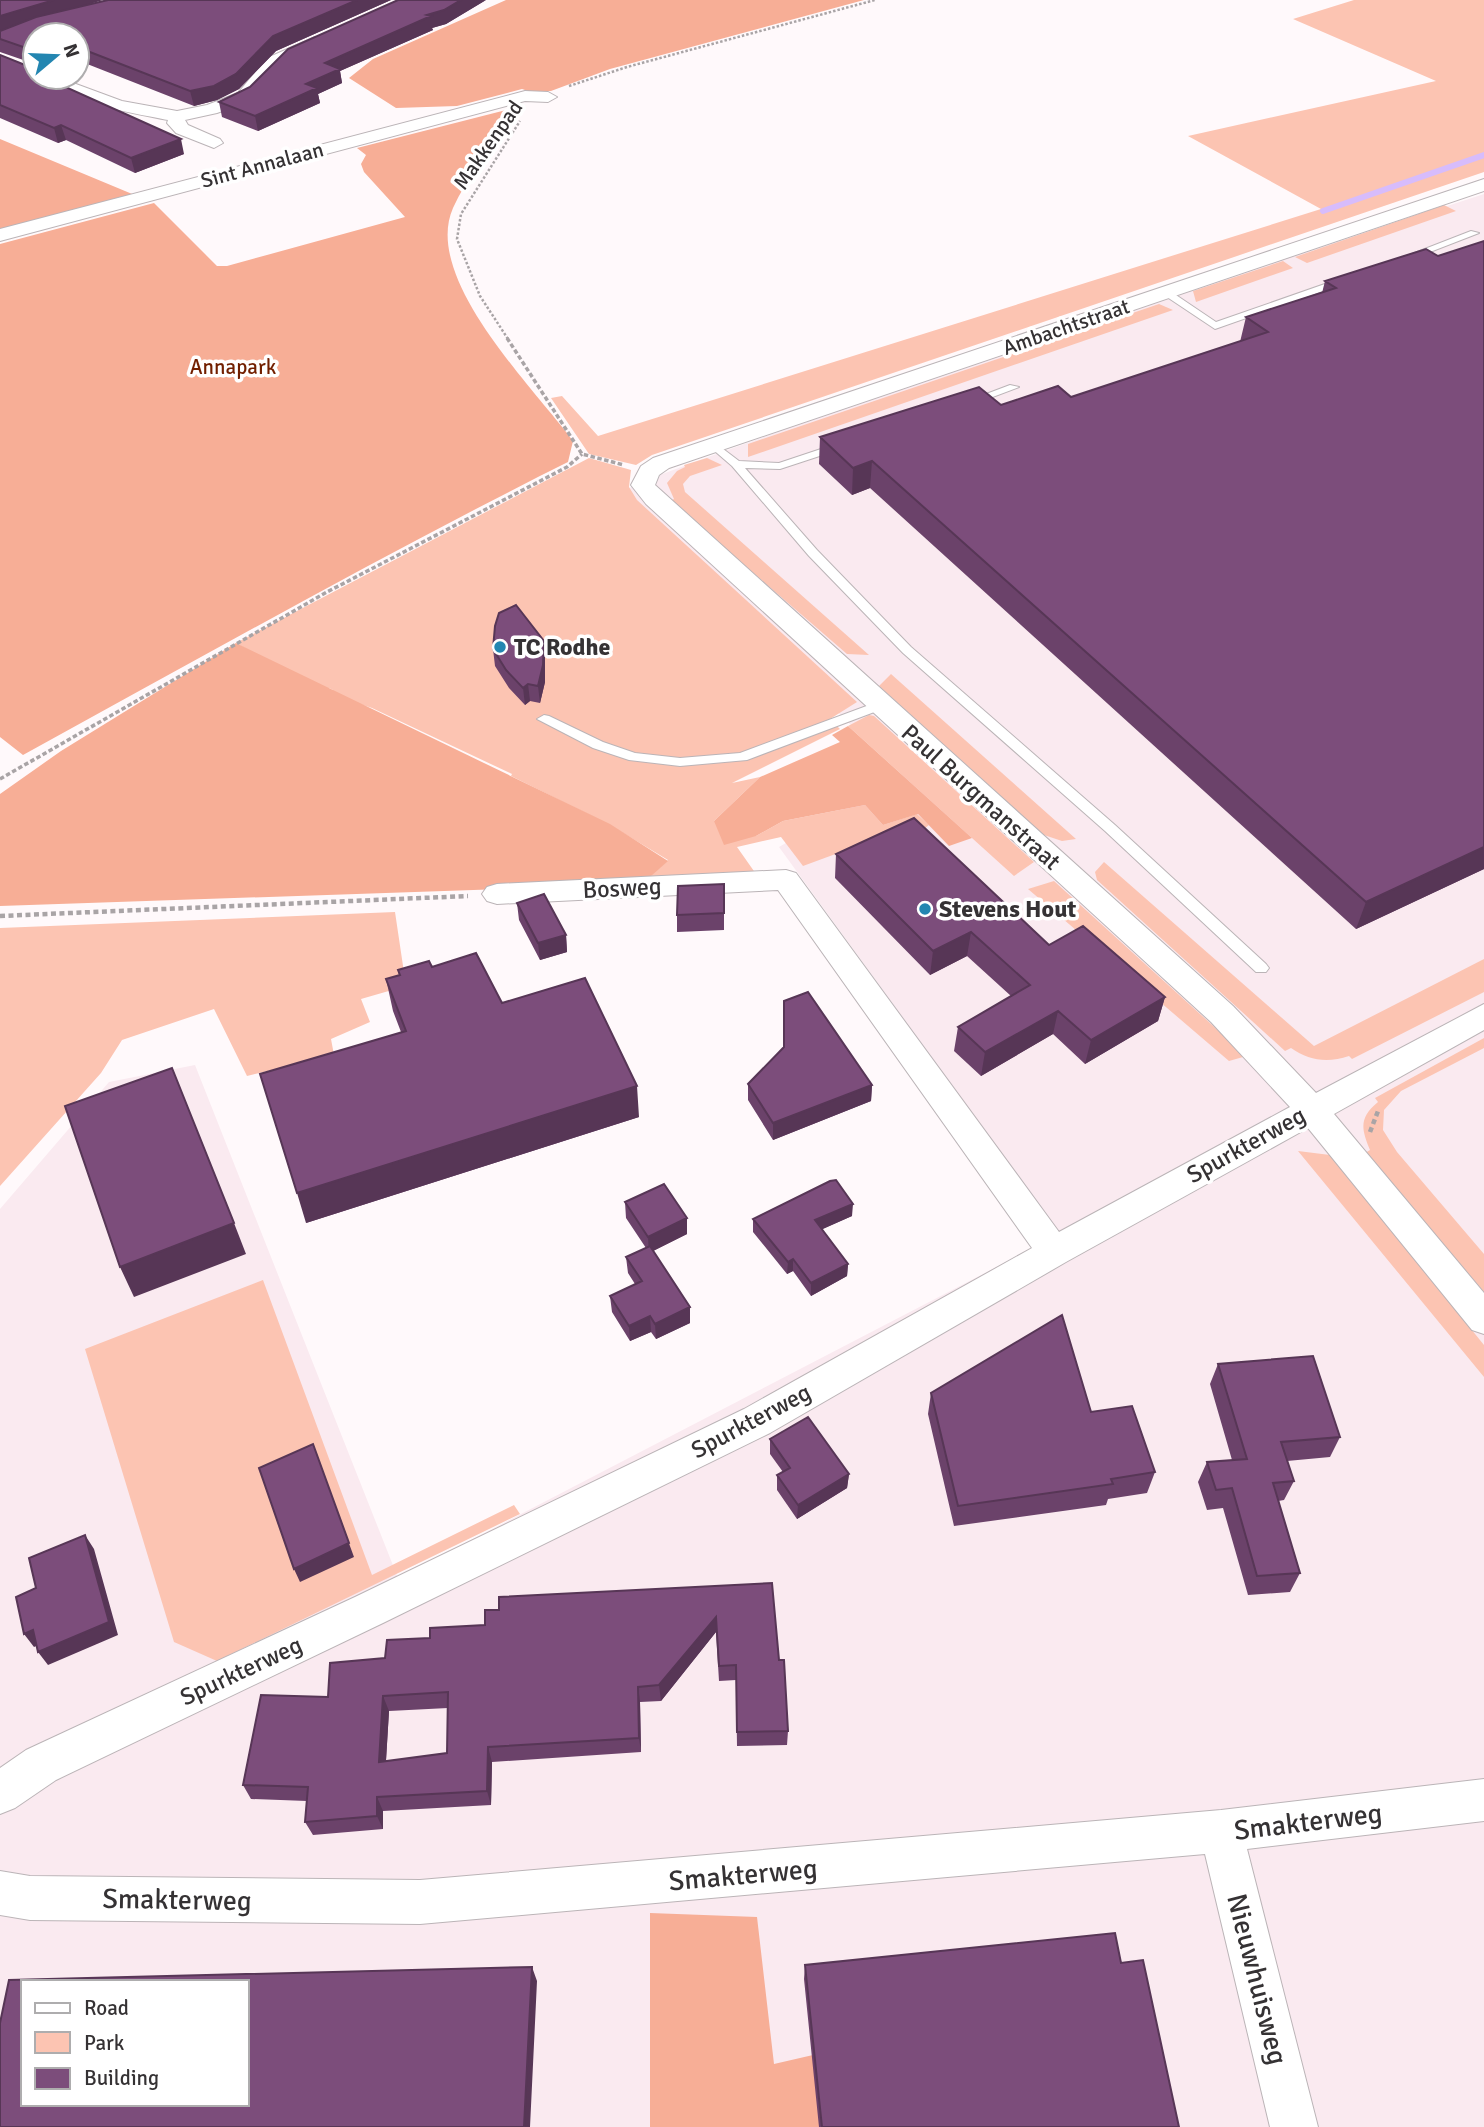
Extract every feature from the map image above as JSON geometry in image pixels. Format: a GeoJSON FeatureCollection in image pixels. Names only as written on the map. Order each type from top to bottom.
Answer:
{"type":"FeatureCollection","features":[{"type":"Feature","properties":{"kind":"street"},"geometry":{"type":"LineString","coordinates":[[76,91],[119,106],[177,116],[244,97],[273,62],[337,33]]}},
{"type":"Feature","properties":{"kind":"street","name":"Sint Annalaan"},"geometry":{"type":"LineString","coordinates":[[0,236],[525,96],[548,97]]}},
{"type":"Feature","properties":{"kind":"street"},"geometry":{"type":"LineString","coordinates":[[177,116],[176,124],[181,129],[214,143]]}},
{"type":"Feature","properties":{"kind":"street","name":"Ambachtstraat"},"geometry":{"type":"LineString","coordinates":[[649,471],[661,463],[1484,185]]}},
{"type":"Feature","properties":{"kind":"street","name":"Paul Burgmanstraat"},"geometry":{"type":"LineString","coordinates":[[649,471],[643,485],[654,499],[1222,1014],[1311,1109],[1484,1320]]}},
{"type":"Feature","properties":{"kind":"street","name":"Bosweg"},"geometry":{"type":"LineString","coordinates":[[497,894],[786,880],[1054,1252]]}},
{"type":"Feature","properties":{"kind":"street","name":"Spurkterweg"},"geometry":{"type":"LineString","coordinates":[[0,1793],[41,1765],[369,1611],[757,1421],[1054,1252],[1484,1016]]}},
{"type":"Feature","properties":{"kind":"street","name":"Smakterweg"},"geometry":{"type":"LineString","coordinates":[[0,1893],[30,1898],[420,1902],[1221,1831],[1484,1800]]}},
{"type":"Feature","properties":{"kind":"street","name":"Nieuwhuisweg"},"geometry":{"type":"LineString","coordinates":[[1221,1831],[1294,2127]]}},
{"type":"Feature","properties":{"kind":"lane"},"geometry":{"type":"LineString","coordinates":[[1397,261],[1475,233]]}},
{"type":"Feature","properties":{"kind":"lane"},"geometry":{"type":"LineString","coordinates":[[1166,293],[1215,326],[1358,275]]}},
{"type":"Feature","properties":{"kind":"lane"},"geometry":{"type":"LineString","coordinates":[[962,404],[1014,387]]}},
{"type":"Feature","properties":{"kind":"lane"},"geometry":{"type":"LineString","coordinates":[[737,464],[780,466],[858,440]]}},
{"type":"Feature","properties":{"kind":"lane"},"geometry":{"type":"LineString","coordinates":[[715,445],[737,464],[813,553],[907,650],[1110,828],[1261,968]]}},
{"type":"Feature","properties":{"kind":"lane"},"geometry":{"type":"LineString","coordinates":[[544,719],[598,745],[634,757],[680,762],[742,758],[880,705]]}},
{"type":"Feature","properties":{"kind":"path","name":"Makkenpad"},"geometry":{"type":"LineString","coordinates":[[582,454],[480,296],[457,239],[461,214],[476,186],[529,109],[548,97],[601,75],[875,0]]}},
{"type":"Feature","properties":{"kind":"path"},"geometry":{"type":"LineString","coordinates":[[0,779],[327,592],[568,467],[582,454],[649,471]]}},
{"type":"Feature","properties":{"kind":"path"},"geometry":{"type":"LineString","coordinates":[[0,916],[497,894]]}},
{"type":"Feature","properties":{"kind":"shaded area"},"geometry":{"type":"Polygon","coordinates":[[[1484,194],[1484,2127],[0,2127],[0,1209],[109,1082],[195,1065],[398,1578],[1060,1234],[779,847],[903,774],[610,498],[641,482],[1006,350],[1484,194]]]}},
{"type":"Feature","properties":{"kind":"green space"},"geometry":{"type":"Polygon","coordinates":[[[506,0],[864,0],[610,69],[551,91],[531,92],[522,89],[457,106],[396,108],[349,78],[373,59],[506,0]]]}},
{"type":"Feature","properties":{"kind":"green space"},"geometry":{"type":"Polygon","coordinates":[[[1354,0],[1484,0],[1484,172],[652,455],[636,465],[589,454],[551,398],[562,396],[598,436],[1321,209],[1188,136],[1436,81],[1293,19],[1354,0]]]}},
{"type":"Feature","properties":{"kind":"green space","name":"Annapark"},"geometry":{"type":"Polygon","coordinates":[[[522,106],[460,195],[453,208],[448,236],[453,266],[467,298],[486,330],[573,441],[568,462],[362,569],[23,755],[0,737],[0,244],[154,203],[217,266],[227,266],[405,217],[364,172],[361,164],[366,155],[357,148],[522,106]]]}},
{"type":"Feature","properties":{"kind":"green space"},"geometry":{"type":"Polygon","coordinates":[[[0,139],[137,196],[124,196],[0,230],[0,139]]]}},
{"type":"Feature","properties":{"kind":"green space"},"geometry":{"type":"Polygon","coordinates":[[[1444,205],[1456,211],[1307,263],[1295,257],[1444,205]]]}},
{"type":"Feature","properties":{"kind":"green space"},"geometry":{"type":"Polygon","coordinates":[[[1283,261],[1293,268],[1196,302],[1193,291],[1283,261]]]}},
{"type":"Feature","properties":{"kind":"green space"},"geometry":{"type":"Polygon","coordinates":[[[1159,304],[1173,310],[748,457],[748,444],[1159,304]]]}},
{"type":"Feature","properties":{"kind":"green space","name":"TC Rodhe"},"geometry":{"type":"Polygon","coordinates":[[[589,458],[631,470],[629,487],[637,500],[857,702],[830,719],[840,729],[732,783],[760,777],[714,821],[756,836],[783,821],[865,805],[883,825],[917,814],[929,825],[924,829],[920,823],[803,866],[781,837],[737,847],[756,874],[648,879],[668,860],[610,825],[511,776],[512,774],[372,708],[330,694],[333,690],[329,688],[324,692],[236,643],[589,458]]]}},
{"type":"Feature","properties":{"kind":"green space"},"geometry":{"type":"Polygon","coordinates":[[[707,458],[722,465],[690,476],[683,484],[685,492],[869,655],[847,654],[670,501],[674,499],[667,483],[677,471],[685,467],[684,465],[707,458]]]}},
{"type":"Feature","properties":{"kind":"green space"},"geometry":{"type":"Polygon","coordinates":[[[236,643],[610,824],[668,861],[648,879],[620,885],[0,906],[0,794],[61,751],[236,643]]]}},
{"type":"Feature","properties":{"kind":"green space"},"geometry":{"type":"Polygon","coordinates":[[[891,674],[1076,839],[1062,841],[1044,835],[879,686],[891,674]]]}},
{"type":"Feature","properties":{"kind":"green space"},"geometry":{"type":"Polygon","coordinates":[[[869,715],[874,716],[1034,862],[1014,876],[848,726],[869,715]]]}},
{"type":"Feature","properties":{"kind":"green space"},"geometry":{"type":"Polygon","coordinates":[[[848,726],[972,838],[949,846],[918,814],[883,825],[865,805],[783,821],[756,836],[724,845],[714,821],[760,777],[840,742],[832,735],[848,726]]]}},
{"type":"Feature","properties":{"kind":"green space"},"geometry":{"type":"Polygon","coordinates":[[[1104,862],[1314,1046],[1484,959],[1484,992],[1352,1059],[1349,1056],[1319,1060],[1291,1048],[1285,1051],[1097,880],[1095,872],[1104,862]]]}},
{"type":"Feature","properties":{"kind":"green space"},"geometry":{"type":"Polygon","coordinates":[[[1054,881],[1222,1034],[1243,1057],[1229,1061],[1028,889],[1054,881]]]}},
{"type":"Feature","properties":{"kind":"green space"},"geometry":{"type":"Polygon","coordinates":[[[395,912],[406,986],[361,999],[370,1022],[331,1039],[334,1055],[247,1076],[214,1009],[122,1040],[101,1073],[0,1186],[0,928],[395,912]]]}},
{"type":"Feature","properties":{"kind":"green space"},"geometry":{"type":"Polygon","coordinates":[[[1484,1038],[1484,1048],[1401,1091],[1384,1110],[1383,1130],[1397,1152],[1484,1254],[1484,1292],[1365,1153],[1370,1150],[1364,1124],[1367,1113],[1378,1102],[1375,1098],[1484,1038]]]}},
{"type":"Feature","properties":{"kind":"green space"},"geometry":{"type":"Polygon","coordinates":[[[1298,1151],[1330,1155],[1484,1345],[1484,1377],[1298,1151]]]}},
{"type":"Feature","properties":{"kind":"green space"},"geometry":{"type":"Polygon","coordinates":[[[263,1280],[372,1575],[514,1505],[520,1514],[217,1661],[174,1642],[85,1349],[263,1280]]]}},
{"type":"Feature","properties":{"kind":"green space"},"geometry":{"type":"Polygon","coordinates":[[[650,1913],[757,1917],[774,2064],[813,2055],[823,2127],[650,2127],[650,1913]]]}},
{"type":"Feature","properties":{"kind":"building"},"geometry":{"type":"Polygon","coordinates":[[[0,0],[54,0],[0,16],[0,0]]]}},
{"type":"Feature","properties":{"kind":"building"},"geometry":{"type":"Polygon","coordinates":[[[108,0],[357,0],[273,36],[236,74],[214,86],[190,91],[91,52],[91,21],[26,21],[108,0]]]}},
{"type":"Feature","properties":{"kind":"building"},"geometry":{"type":"Polygon","coordinates":[[[398,0],[461,0],[325,63],[340,69],[306,84],[317,88],[255,116],[219,102],[250,87],[288,49],[398,0]]]}},
{"type":"Feature","properties":{"kind":"building"},"geometry":{"type":"Polygon","coordinates":[[[21,23],[21,46],[0,39],[0,31],[21,23]]]}},
{"type":"Feature","properties":{"kind":"building"},"geometry":{"type":"Polygon","coordinates":[[[0,55],[21,63],[21,91],[74,91],[181,139],[131,158],[61,125],[54,128],[0,105],[0,55]]]}},
{"type":"Feature","properties":{"kind":"building"},"geometry":{"type":"Polygon","coordinates":[[[1484,241],[1484,847],[1366,902],[872,461],[853,468],[820,437],[979,387],[1001,405],[1058,386],[1071,397],[1268,332],[1246,317],[1336,288],[1325,281],[1426,249],[1438,256],[1484,241]]]}},
{"type":"Feature","properties":{"kind":"building"},"geometry":{"type":"Polygon","coordinates":[[[516,605],[544,641],[543,665],[538,686],[528,684],[523,688],[506,670],[493,649],[499,613],[516,605]]]}},
{"type":"Feature","properties":{"kind":"building"},"geometry":{"type":"Polygon","coordinates":[[[914,818],[1049,945],[1083,926],[1165,997],[1091,1040],[1058,1011],[985,1052],[958,1027],[1030,985],[971,932],[933,951],[836,854],[914,818]]]}},
{"type":"Feature","properties":{"kind":"building"},"geometry":{"type":"Polygon","coordinates":[[[724,884],[724,913],[677,915],[678,886],[724,884]]]}},
{"type":"Feature","properties":{"kind":"building"},"geometry":{"type":"Polygon","coordinates":[[[544,894],[566,935],[538,943],[517,903],[544,894]]]}},
{"type":"Feature","properties":{"kind":"building"},"geometry":{"type":"Polygon","coordinates":[[[476,953],[502,1003],[585,978],[637,1086],[297,1193],[260,1074],[406,1031],[386,979],[400,975],[398,970],[429,961],[432,967],[476,953]]]}},
{"type":"Feature","properties":{"kind":"building"},"geometry":{"type":"Polygon","coordinates":[[[808,992],[872,1085],[773,1123],[748,1084],[784,1047],[784,1001],[808,992]]]}},
{"type":"Feature","properties":{"kind":"building"},"geometry":{"type":"Polygon","coordinates":[[[172,1068],[234,1223],[120,1267],[65,1106],[172,1068]]]}},
{"type":"Feature","properties":{"kind":"building"},"geometry":{"type":"Polygon","coordinates":[[[836,1180],[853,1204],[815,1220],[848,1264],[811,1283],[793,1259],[788,1262],[753,1219],[836,1180]]]}},
{"type":"Feature","properties":{"kind":"building"},"geometry":{"type":"Polygon","coordinates":[[[664,1184],[687,1218],[648,1237],[625,1202],[664,1184]]]}},
{"type":"Feature","properties":{"kind":"building"},"geometry":{"type":"Polygon","coordinates":[[[650,1246],[690,1307],[655,1324],[650,1316],[629,1326],[610,1296],[642,1281],[626,1257],[650,1246]]]}},
{"type":"Feature","properties":{"kind":"building"},"geometry":{"type":"Polygon","coordinates":[[[1062,1315],[1091,1412],[1132,1406],[1155,1472],[1111,1479],[1113,1484],[958,1506],[931,1393],[1062,1315]]]}},
{"type":"Feature","properties":{"kind":"building"},"geometry":{"type":"Polygon","coordinates":[[[1313,1356],[1340,1437],[1281,1442],[1294,1481],[1273,1483],[1300,1573],[1257,1576],[1232,1488],[1216,1490],[1207,1462],[1247,1459],[1218,1364],[1313,1356]]]}},
{"type":"Feature","properties":{"kind":"building"},"geometry":{"type":"Polygon","coordinates":[[[808,1417],[849,1474],[798,1505],[777,1475],[790,1468],[770,1439],[808,1417]]]}},
{"type":"Feature","properties":{"kind":"building"},"geometry":{"type":"Polygon","coordinates":[[[313,1444],[349,1543],[294,1569],[259,1468],[313,1444]]]}},
{"type":"Feature","properties":{"kind":"building"},"geometry":{"type":"Polygon","coordinates":[[[85,1535],[109,1622],[38,1652],[33,1630],[24,1634],[16,1597],[36,1588],[29,1558],[85,1535]]]}},
{"type":"Feature","properties":{"kind":"building"},"geometry":{"type":"Polygon","coordinates":[[[772,1583],[779,1660],[784,1660],[788,1731],[737,1732],[736,1665],[719,1666],[716,1617],[659,1685],[638,1687],[639,1738],[488,1747],[487,1791],[377,1797],[377,1816],[305,1822],[308,1787],[243,1785],[261,1695],[328,1697],[330,1663],[385,1658],[387,1640],[430,1638],[430,1628],[485,1625],[485,1610],[499,1610],[499,1597],[772,1583]],[[448,1692],[383,1696],[379,1762],[447,1753],[448,1692]]]}},
{"type":"Feature","properties":{"kind":"building"},"geometry":{"type":"Polygon","coordinates":[[[1115,1933],[1121,1963],[1143,1960],[1179,2127],[822,2127],[805,1965],[1115,1933]]]}},
{"type":"Feature","properties":{"kind":"building"},"geometry":{"type":"Polygon","coordinates":[[[532,1967],[524,2127],[0,2127],[0,2023],[9,1980],[532,1967]]]}},
{"type":"Feature","properties":{"kind":"waterway"},"geometry":{"type":"LineString","coordinates":[[1323,211],[1484,155]]}},
{"type":"Feature","properties":{"kind":"place","name":"TC Rodhe"},"geometry":{"type":"Point","coordinates":[500,647]}},
{"type":"Feature","properties":{"kind":"place","name":"Stevens Hout"},"geometry":{"type":"Point","coordinates":[925,909]}}]}
